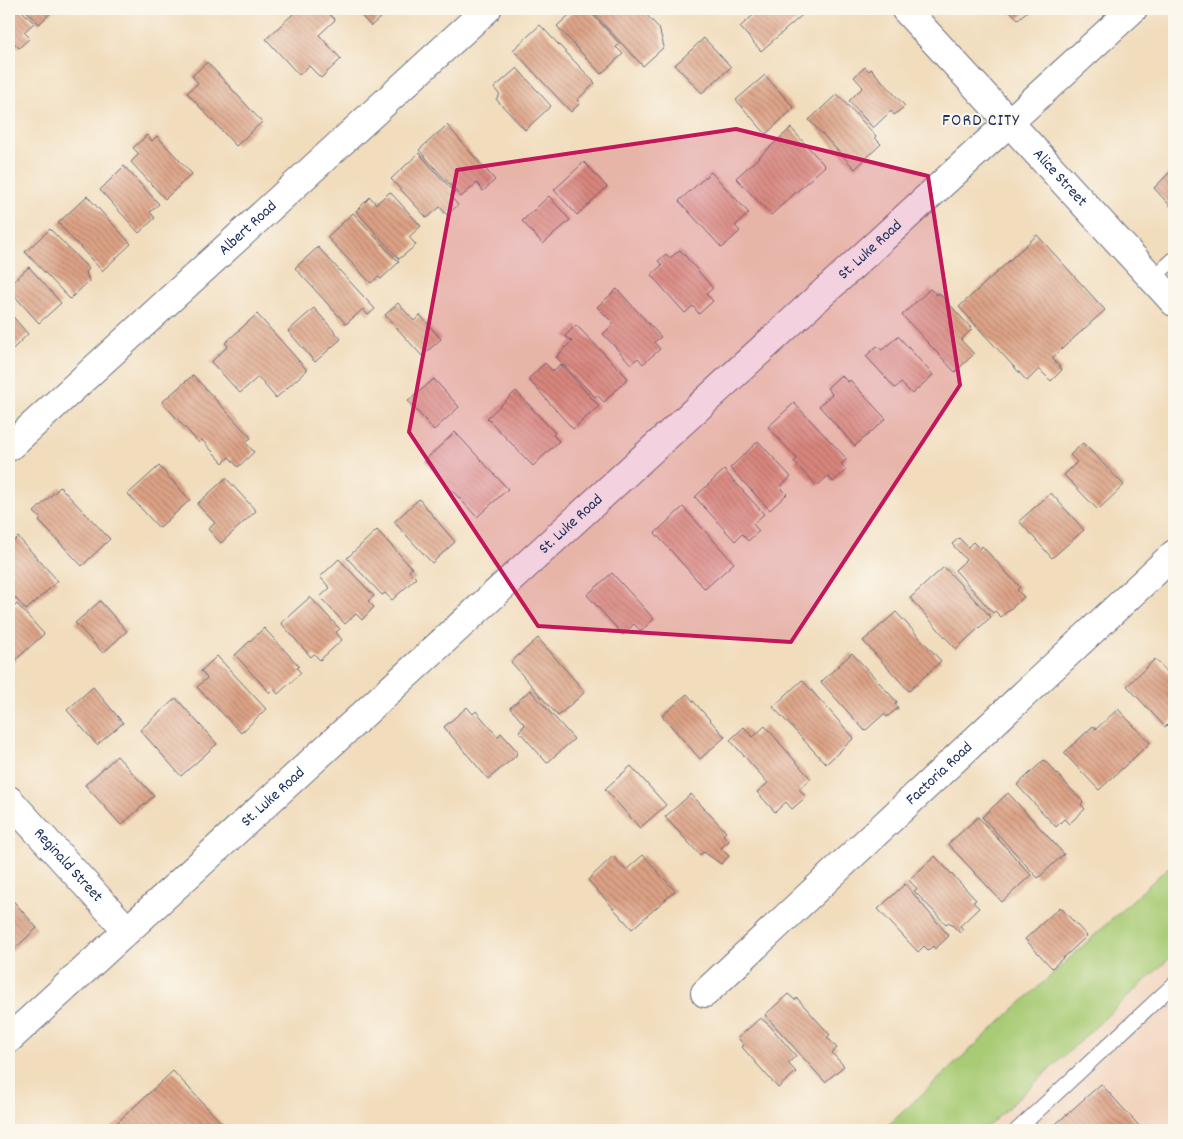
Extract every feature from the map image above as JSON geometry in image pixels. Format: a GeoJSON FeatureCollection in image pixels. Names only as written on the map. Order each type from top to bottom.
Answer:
{"type":"FeatureCollection","features":[{"type":"Feature","properties":{"kind":"street","name":"Albert Road"},"geometry":{"type":"LineString","coordinates":[[9,447],[487,9]]}},
{"type":"Feature","properties":{"kind":"street","name":"Alice Street"},"geometry":{"type":"LineString","coordinates":[[905,9],[1174,302]]}},
{"type":"Feature","properties":{"kind":"street","name":"St. Luke Road"},"geometry":{"type":"LineString","coordinates":[[9,1039],[1133,9]]}},
{"type":"Feature","properties":{"kind":"street","name":"Factoria Road"},"geometry":{"type":"LineString","coordinates":[[705,992],[1174,554]]}},
{"type":"Feature","properties":{"kind":"street","name":"Reginald Street"},"geometry":{"type":"LineString","coordinates":[[9,800],[127,930]]}},
{"type":"Feature","properties":{"kind":"lane"},"geometry":{"type":"LineString","coordinates":[[1152,278],[1174,258]]}},
{"type":"Feature","properties":{"kind":"lane"},"geometry":{"type":"LineString","coordinates":[[1017,1130],[1174,984]]}},
{"type":"Feature","properties":{"kind":"highlighted area"},"geometry":{"type":"Polygon","coordinates":[[[736,129],[928,176],[960,385],[791,642],[538,626],[409,432],[457,170],[736,129]]]}},
{"type":"Feature","properties":{"kind":"shaded area"},"geometry":{"type":"Polygon","coordinates":[[[1174,862],[1174,1130],[883,1130],[1174,862]]]}},
{"type":"Feature","properties":{"kind":"green space"},"geometry":{"type":"Polygon","coordinates":[[[1174,862],[1174,954],[984,1130],[883,1130],[1174,862]]]}},
{"type":"Feature","properties":{"kind":"building"},"geometry":{"type":"Polygon","coordinates":[[[9,9],[20,9],[34,23],[24,32],[30,38],[19,48],[12,41],[9,45],[9,9]]]}},
{"type":"Feature","properties":{"kind":"building"},"geometry":{"type":"Polygon","coordinates":[[[25,9],[55,9],[39,24],[25,9]]]}},
{"type":"Feature","properties":{"kind":"building"},"geometry":{"type":"Polygon","coordinates":[[[290,9],[325,9],[335,20],[319,35],[341,59],[321,78],[309,66],[299,75],[266,39],[294,13],[290,9]]]}},
{"type":"Feature","properties":{"kind":"building"},"geometry":{"type":"Polygon","coordinates":[[[355,9],[390,9],[371,26],[355,9]]]}},
{"type":"Feature","properties":{"kind":"building"},"geometry":{"type":"Polygon","coordinates":[[[576,9],[587,9],[620,44],[616,47],[623,54],[601,74],[557,26],[576,9]]]}},
{"type":"Feature","properties":{"kind":"building"},"geometry":{"type":"Polygon","coordinates":[[[589,9],[641,9],[659,28],[664,47],[643,66],[589,9]]]}},
{"type":"Feature","properties":{"kind":"building"},"geometry":{"type":"Polygon","coordinates":[[[760,9],[809,9],[761,51],[740,27],[760,9]]]}},
{"type":"Feature","properties":{"kind":"building"},"geometry":{"type":"Polygon","coordinates":[[[1008,9],[1030,9],[1018,19],[1008,9]]]}},
{"type":"Feature","properties":{"kind":"building"},"geometry":{"type":"Polygon","coordinates":[[[540,25],[595,83],[577,100],[580,103],[571,112],[513,50],[540,25]]]}},
{"type":"Feature","properties":{"kind":"building"},"geometry":{"type":"Polygon","coordinates":[[[704,38],[731,67],[702,93],[675,65],[704,38]]]}},
{"type":"Feature","properties":{"kind":"building"},"geometry":{"type":"Polygon","coordinates":[[[207,62],[262,122],[236,146],[187,93],[198,83],[192,76],[207,62]]]}},
{"type":"Feature","properties":{"kind":"building"},"geometry":{"type":"Polygon","coordinates":[[[865,67],[869,71],[871,69],[905,106],[894,115],[891,111],[873,128],[849,101],[863,87],[854,77],[865,67]]]}},
{"type":"Feature","properties":{"kind":"building"},"geometry":{"type":"Polygon","coordinates":[[[517,68],[551,106],[525,130],[496,99],[500,95],[494,88],[517,68]]]}},
{"type":"Feature","properties":{"kind":"building"},"geometry":{"type":"Polygon","coordinates":[[[765,75],[794,108],[766,134],[736,100],[765,75]]]}},
{"type":"Feature","properties":{"kind":"building"},"geometry":{"type":"Polygon","coordinates":[[[837,94],[876,136],[875,138],[881,144],[855,169],[809,120],[837,94]]]}},
{"type":"Feature","properties":{"kind":"building"},"geometry":{"type":"Polygon","coordinates":[[[447,125],[495,180],[483,191],[477,183],[461,197],[419,150],[447,125]]]}},
{"type":"Feature","properties":{"kind":"building"},"geometry":{"type":"Polygon","coordinates":[[[791,128],[825,166],[771,215],[736,178],[791,128]]]}},
{"type":"Feature","properties":{"kind":"building"},"geometry":{"type":"Polygon","coordinates":[[[147,135],[152,141],[157,136],[192,174],[165,199],[131,162],[139,154],[133,148],[147,135]]]}},
{"type":"Feature","properties":{"kind":"building"},"geometry":{"type":"Polygon","coordinates":[[[419,153],[455,193],[451,197],[458,205],[447,215],[440,207],[427,218],[391,179],[419,153]]]}},
{"type":"Feature","properties":{"kind":"building"},"geometry":{"type":"Polygon","coordinates":[[[584,162],[607,187],[577,215],[554,190],[584,162]]]}},
{"type":"Feature","properties":{"kind":"building"},"geometry":{"type":"Polygon","coordinates":[[[124,166],[159,204],[150,212],[155,218],[139,233],[100,190],[124,166]]]}},
{"type":"Feature","properties":{"kind":"building"},"geometry":{"type":"Polygon","coordinates":[[[1174,168],[1174,210],[1154,188],[1174,168]]]}},
{"type":"Feature","properties":{"kind":"building"},"geometry":{"type":"Polygon","coordinates":[[[711,172],[749,213],[735,226],[740,231],[722,248],[679,201],[711,172]]]}},
{"type":"Feature","properties":{"kind":"building"},"geometry":{"type":"Polygon","coordinates":[[[390,192],[421,226],[409,237],[416,245],[399,259],[356,211],[370,197],[376,204],[390,192]]]}},
{"type":"Feature","properties":{"kind":"building"},"geometry":{"type":"Polygon","coordinates":[[[87,196],[131,244],[102,271],[58,223],[87,196]]]}},
{"type":"Feature","properties":{"kind":"building"},"geometry":{"type":"Polygon","coordinates":[[[549,196],[570,220],[543,244],[522,221],[549,196]]]}},
{"type":"Feature","properties":{"kind":"building"},"geometry":{"type":"Polygon","coordinates":[[[353,213],[399,262],[381,279],[378,277],[371,283],[327,237],[353,213]]]}},
{"type":"Feature","properties":{"kind":"building"},"geometry":{"type":"Polygon","coordinates":[[[50,229],[89,269],[86,272],[89,281],[70,299],[25,252],[50,229]]]}},
{"type":"Feature","properties":{"kind":"building"},"geometry":{"type":"Polygon","coordinates":[[[1037,235],[1105,310],[1052,358],[1062,370],[1051,381],[1039,369],[1027,381],[959,307],[1037,235]]]}},
{"type":"Feature","properties":{"kind":"building"},"geometry":{"type":"Polygon","coordinates":[[[318,247],[375,309],[368,315],[363,309],[346,324],[295,268],[318,247]]]}},
{"type":"Feature","properties":{"kind":"building"},"geometry":{"type":"Polygon","coordinates":[[[680,250],[713,288],[706,294],[713,301],[699,314],[693,306],[685,313],[651,275],[662,265],[658,261],[666,254],[670,258],[680,250]]]}},
{"type":"Feature","properties":{"kind":"building"},"geometry":{"type":"Polygon","coordinates":[[[29,267],[61,303],[39,323],[9,290],[9,285],[29,267]]]}},
{"type":"Feature","properties":{"kind":"building"},"geometry":{"type":"Polygon","coordinates":[[[617,289],[661,337],[654,342],[660,349],[643,364],[638,358],[631,364],[603,334],[614,324],[597,307],[617,289]]]}},
{"type":"Feature","properties":{"kind":"building"},"geometry":{"type":"Polygon","coordinates":[[[930,289],[937,295],[939,293],[972,329],[961,340],[974,354],[955,372],[902,315],[930,289]]]}},
{"type":"Feature","properties":{"kind":"building"},"geometry":{"type":"Polygon","coordinates":[[[398,303],[414,321],[420,315],[441,339],[422,356],[385,315],[398,303]]]}},
{"type":"Feature","properties":{"kind":"building"},"geometry":{"type":"Polygon","coordinates":[[[314,308],[341,339],[315,362],[288,331],[314,308]]]}},
{"type":"Feature","properties":{"kind":"building"},"geometry":{"type":"Polygon","coordinates":[[[9,312],[28,334],[10,352],[9,351],[9,312]]]}},
{"type":"Feature","properties":{"kind":"building"},"geometry":{"type":"Polygon","coordinates":[[[257,314],[307,370],[276,398],[258,377],[240,393],[211,362],[228,346],[225,343],[257,314]]]}},
{"type":"Feature","properties":{"kind":"building"},"geometry":{"type":"Polygon","coordinates":[[[576,325],[628,378],[604,402],[597,395],[595,397],[556,357],[572,341],[565,336],[576,325]]]}},
{"type":"Feature","properties":{"kind":"building"},"geometry":{"type":"Polygon","coordinates":[[[898,336],[933,375],[912,394],[901,383],[895,388],[866,356],[877,346],[882,350],[898,336]]]}},
{"type":"Feature","properties":{"kind":"building"},"geometry":{"type":"Polygon","coordinates":[[[545,363],[553,371],[561,364],[599,406],[573,429],[528,379],[545,363]]]}},
{"type":"Feature","properties":{"kind":"building"},"geometry":{"type":"Polygon","coordinates":[[[193,375],[251,438],[245,442],[254,452],[238,467],[229,457],[223,463],[202,440],[199,443],[162,402],[193,375]]]}},
{"type":"Feature","properties":{"kind":"building"},"geometry":{"type":"Polygon","coordinates":[[[841,375],[848,382],[850,380],[886,419],[855,446],[819,406],[832,394],[827,388],[841,375]]]}},
{"type":"Feature","properties":{"kind":"building"},"geometry":{"type":"Polygon","coordinates":[[[434,379],[459,407],[434,430],[408,401],[434,379]]]}},
{"type":"Feature","properties":{"kind":"building"},"geometry":{"type":"Polygon","coordinates":[[[516,391],[555,433],[553,435],[559,441],[533,466],[487,418],[516,391]]]}},
{"type":"Feature","properties":{"kind":"building"},"geometry":{"type":"Polygon","coordinates":[[[794,403],[847,459],[841,464],[846,470],[833,482],[828,476],[817,486],[794,462],[797,459],[768,427],[794,403]]]}},
{"type":"Feature","properties":{"kind":"building"},"geometry":{"type":"Polygon","coordinates":[[[455,432],[508,489],[477,517],[424,461],[455,432]]]}},
{"type":"Feature","properties":{"kind":"building"},"geometry":{"type":"Polygon","coordinates":[[[758,441],[791,477],[780,487],[787,494],[770,510],[730,468],[758,441]]]}},
{"type":"Feature","properties":{"kind":"building"},"geometry":{"type":"Polygon","coordinates":[[[1083,443],[1124,485],[1098,510],[1064,475],[1077,462],[1070,455],[1083,443]]]}},
{"type":"Feature","properties":{"kind":"building"},"geometry":{"type":"Polygon","coordinates":[[[159,466],[190,500],[159,528],[128,494],[159,466]]]}},
{"type":"Feature","properties":{"kind":"building"},"geometry":{"type":"Polygon","coordinates":[[[724,470],[764,514],[753,524],[759,531],[748,541],[742,534],[735,541],[695,497],[724,470]]]}},
{"type":"Feature","properties":{"kind":"building"},"geometry":{"type":"Polygon","coordinates":[[[226,478],[256,511],[221,543],[208,529],[215,523],[197,504],[226,478]]]}},
{"type":"Feature","properties":{"kind":"building"},"geometry":{"type":"Polygon","coordinates":[[[60,487],[110,539],[82,566],[39,521],[41,519],[34,512],[60,487]]]}},
{"type":"Feature","properties":{"kind":"building"},"geometry":{"type":"Polygon","coordinates":[[[1051,493],[1084,530],[1052,558],[1019,521],[1051,493]]]}},
{"type":"Feature","properties":{"kind":"building"},"geometry":{"type":"Polygon","coordinates":[[[419,499],[455,542],[432,563],[394,522],[419,499]]]}},
{"type":"Feature","properties":{"kind":"building"},"geometry":{"type":"Polygon","coordinates":[[[683,507],[734,563],[705,589],[655,533],[683,507]]]}},
{"type":"Feature","properties":{"kind":"building"},"geometry":{"type":"Polygon","coordinates":[[[377,530],[412,568],[409,571],[416,578],[392,600],[385,593],[382,595],[347,558],[377,530]]]}},
{"type":"Feature","properties":{"kind":"building"},"geometry":{"type":"Polygon","coordinates":[[[18,537],[58,581],[26,610],[9,591],[9,546],[18,537]]]}},
{"type":"Feature","properties":{"kind":"building"},"geometry":{"type":"Polygon","coordinates":[[[959,538],[968,547],[973,542],[980,549],[982,546],[1020,587],[1017,590],[1024,597],[1001,617],[995,611],[993,613],[955,570],[966,560],[952,544],[959,538]]]}},
{"type":"Feature","properties":{"kind":"building"},"geometry":{"type":"Polygon","coordinates":[[[339,559],[374,596],[368,601],[374,607],[362,620],[356,614],[345,624],[320,597],[330,588],[320,577],[339,559]]]}},
{"type":"Feature","properties":{"kind":"building"},"geometry":{"type":"Polygon","coordinates":[[[944,567],[991,617],[956,649],[910,598],[944,567]]]}},
{"type":"Feature","properties":{"kind":"building"},"geometry":{"type":"Polygon","coordinates":[[[612,573],[654,619],[641,631],[634,624],[623,635],[587,595],[612,573]]]}},
{"type":"Feature","properties":{"kind":"building"},"geometry":{"type":"Polygon","coordinates":[[[310,597],[340,629],[336,632],[342,640],[320,660],[314,654],[311,657],[281,623],[310,597]]]}},
{"type":"Feature","properties":{"kind":"building"},"geometry":{"type":"Polygon","coordinates":[[[100,601],[127,631],[103,653],[75,623],[100,601]]]}},
{"type":"Feature","properties":{"kind":"building"},"geometry":{"type":"Polygon","coordinates":[[[17,604],[44,634],[9,666],[9,612],[17,604]]]}},
{"type":"Feature","properties":{"kind":"building"},"geometry":{"type":"Polygon","coordinates":[[[896,612],[941,661],[909,691],[863,641],[896,612]]]}},
{"type":"Feature","properties":{"kind":"building"},"geometry":{"type":"Polygon","coordinates":[[[264,628],[299,666],[297,668],[301,673],[278,694],[274,689],[270,693],[235,655],[264,628]]]}},
{"type":"Feature","properties":{"kind":"building"},"geometry":{"type":"Polygon","coordinates":[[[538,638],[585,692],[558,716],[511,662],[538,638]]]}},
{"type":"Feature","properties":{"kind":"building"},"geometry":{"type":"Polygon","coordinates":[[[852,653],[897,702],[895,704],[898,708],[887,717],[884,714],[865,731],[821,682],[852,653]]]}},
{"type":"Feature","properties":{"kind":"building"},"geometry":{"type":"Polygon","coordinates":[[[217,656],[266,709],[241,733],[197,687],[207,678],[201,671],[217,656]]]}},
{"type":"Feature","properties":{"kind":"building"},"geometry":{"type":"Polygon","coordinates":[[[1155,659],[1174,679],[1174,718],[1165,727],[1127,686],[1155,659]]]}},
{"type":"Feature","properties":{"kind":"building"},"geometry":{"type":"Polygon","coordinates":[[[802,680],[854,738],[826,764],[773,707],[802,680]]]}},
{"type":"Feature","properties":{"kind":"building"},"geometry":{"type":"Polygon","coordinates":[[[93,687],[123,723],[97,745],[67,710],[93,687]]]}},
{"type":"Feature","properties":{"kind":"building"},"geometry":{"type":"Polygon","coordinates":[[[530,690],[574,739],[547,763],[519,731],[525,725],[510,708],[530,690]]]}},
{"type":"Feature","properties":{"kind":"building"},"geometry":{"type":"Polygon","coordinates":[[[687,694],[725,737],[700,759],[662,716],[687,694]]]}},
{"type":"Feature","properties":{"kind":"building"},"geometry":{"type":"Polygon","coordinates":[[[176,698],[217,744],[181,776],[140,730],[176,698]]]}},
{"type":"Feature","properties":{"kind":"building"},"geometry":{"type":"Polygon","coordinates":[[[467,707],[473,714],[476,711],[498,737],[501,733],[517,751],[516,756],[488,779],[444,727],[467,707]]]}},
{"type":"Feature","properties":{"kind":"building"},"geometry":{"type":"Polygon","coordinates":[[[1118,709],[1150,743],[1099,790],[1064,753],[1093,726],[1096,729],[1118,709]]]}},
{"type":"Feature","properties":{"kind":"building"},"geometry":{"type":"Polygon","coordinates":[[[765,726],[811,779],[799,789],[806,797],[792,809],[786,802],[775,812],[757,792],[768,783],[730,740],[744,727],[753,737],[765,726]]]}},
{"type":"Feature","properties":{"kind":"building"},"geometry":{"type":"Polygon","coordinates":[[[117,756],[154,796],[121,825],[85,785],[117,756]]]}},
{"type":"Feature","properties":{"kind":"building"},"geometry":{"type":"Polygon","coordinates":[[[1044,760],[1083,802],[1081,804],[1085,809],[1069,824],[1064,819],[1056,827],[1017,785],[1044,760]]]}},
{"type":"Feature","properties":{"kind":"building"},"geometry":{"type":"Polygon","coordinates":[[[631,766],[666,805],[640,828],[605,789],[631,766]]]}},
{"type":"Feature","properties":{"kind":"building"},"geometry":{"type":"Polygon","coordinates":[[[1008,793],[1064,854],[1038,878],[982,817],[1008,793]]]}},
{"type":"Feature","properties":{"kind":"building"},"geometry":{"type":"Polygon","coordinates":[[[691,794],[726,832],[723,835],[729,841],[721,848],[729,856],[721,864],[704,852],[700,855],[665,817],[691,794]]]}},
{"type":"Feature","properties":{"kind":"building"},"geometry":{"type":"Polygon","coordinates":[[[978,817],[1031,875],[1002,902],[948,844],[978,817]]]}},
{"type":"Feature","properties":{"kind":"building"},"geometry":{"type":"Polygon","coordinates":[[[643,855],[675,891],[632,929],[588,880],[613,856],[626,870],[643,855]]]}},
{"type":"Feature","properties":{"kind":"building"},"geometry":{"type":"Polygon","coordinates":[[[935,856],[976,900],[973,902],[979,908],[960,926],[963,929],[960,933],[949,922],[946,924],[914,891],[917,889],[909,880],[935,856]]]}},
{"type":"Feature","properties":{"kind":"building"},"geometry":{"type":"Polygon","coordinates":[[[905,884],[949,936],[935,949],[933,946],[928,950],[924,946],[918,952],[878,909],[905,884]]]}},
{"type":"Feature","properties":{"kind":"building"},"geometry":{"type":"Polygon","coordinates":[[[9,896],[37,928],[9,954],[9,896]]]}},
{"type":"Feature","properties":{"kind":"building"},"geometry":{"type":"Polygon","coordinates":[[[1060,907],[1087,936],[1052,968],[1025,939],[1060,907]]]}},
{"type":"Feature","properties":{"kind":"building"},"geometry":{"type":"Polygon","coordinates":[[[788,994],[795,1000],[797,998],[830,1035],[827,1037],[837,1048],[832,1053],[844,1066],[825,1082],[765,1015],[788,994]]]}},
{"type":"Feature","properties":{"kind":"building"},"geometry":{"type":"Polygon","coordinates":[[[760,1018],[769,1025],[796,1056],[788,1063],[796,1072],[778,1088],[742,1047],[744,1045],[738,1038],[760,1018]]]}},
{"type":"Feature","properties":{"kind":"building"},"geometry":{"type":"Polygon","coordinates":[[[173,1071],[228,1130],[109,1130],[173,1071]]]}},
{"type":"Feature","properties":{"kind":"building"},"geometry":{"type":"Polygon","coordinates":[[[1101,1084],[1143,1130],[1049,1130],[1101,1084]]]}},
{"type":"Feature","properties":{"kind":"building"},"geometry":{"type":"Polygon","coordinates":[[[1033,1123],[1040,1130],[1025,1130],[1033,1123]]]}},
{"type":"Feature","properties":{"kind":"district","name":"FORD CITY"},"geometry":{"type":"Point","coordinates":[981,121]}}]}
